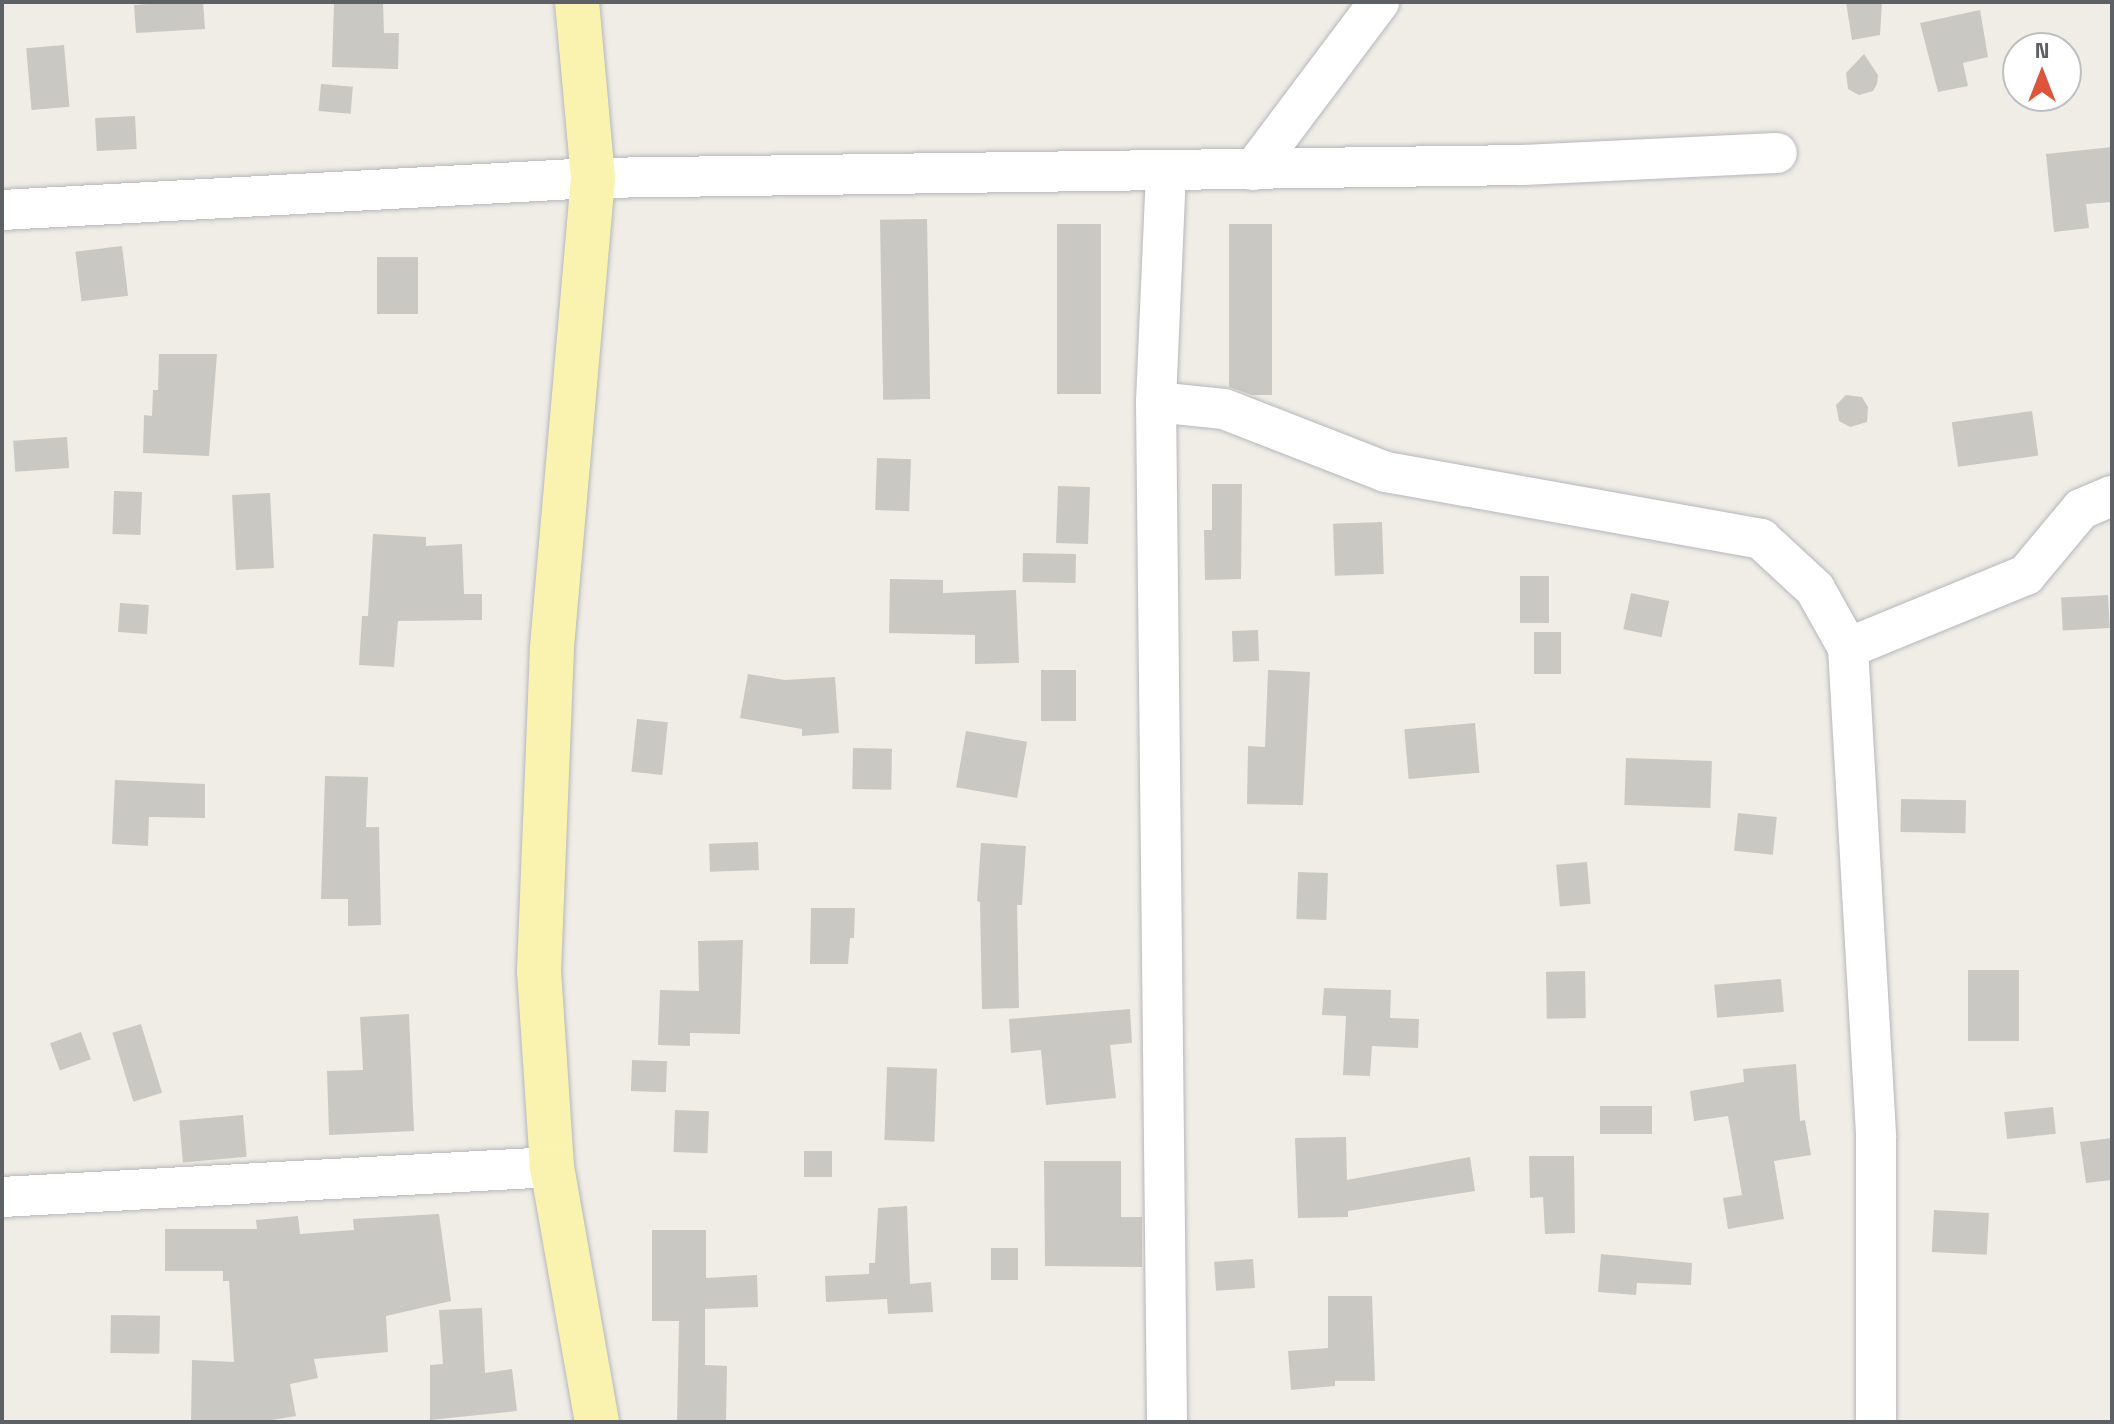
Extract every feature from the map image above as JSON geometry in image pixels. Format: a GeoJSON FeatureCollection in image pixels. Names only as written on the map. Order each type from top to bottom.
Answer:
{"type":"FeatureCollection","features":[{"type":"Feature","properties":{"kind":"main road"},"geometry":{"type":"LineString","coordinates":[[577,2],[593,178],[552,648],[539,971],[552,1167],[597,1422]]}},
{"type":"Feature","properties":{"kind":"street"},"geometry":{"type":"LineString","coordinates":[[1253,170],[1379,2]]}},
{"type":"Feature","properties":{"kind":"street"},"geometry":{"type":"LineString","coordinates":[[2,210],[593,178],[1522,165],[1777,153]]}},
{"type":"Feature","properties":{"kind":"street"},"geometry":{"type":"LineString","coordinates":[[1166,172],[1156,402],[1167,1422]]}},
{"type":"Feature","properties":{"kind":"street"},"geometry":{"type":"LineString","coordinates":[[1156,402],[1224,409],[1386,472],[1761,539],[1815,589],[1848,648],[1876,1137],[1876,1422]]}},
{"type":"Feature","properties":{"kind":"street"},"geometry":{"type":"LineString","coordinates":[[1848,648],[2026,575],[2081,509],[2112,496]]}},
{"type":"Feature","properties":{"kind":"street"},"geometry":{"type":"LineString","coordinates":[[2,1197],[552,1167]]}},
{"type":"Feature","properties":{"kind":"building"},"geometry":{"type":"Polygon","coordinates":[[[203,2],[205,29],[136,33],[134,5],[203,2]]]}},
{"type":"Feature","properties":{"kind":"building"},"geometry":{"type":"Polygon","coordinates":[[[334,2],[383,2],[384,33],[399,33],[398,69],[332,67],[334,2]]]}},
{"type":"Feature","properties":{"kind":"building"},"geometry":{"type":"Polygon","coordinates":[[[1846,2],[1882,2],[1880,35],[1852,40],[1846,2]]]}},
{"type":"Feature","properties":{"kind":"building"},"geometry":{"type":"Polygon","coordinates":[[[1980,10],[1988,57],[1963,63],[1968,86],[1938,92],[1920,23],[1980,10]]]}},
{"type":"Feature","properties":{"kind":"building"},"geometry":{"type":"Polygon","coordinates":[[[64,45],[69,107],[32,110],[26,48],[64,45]]]}},
{"type":"Feature","properties":{"kind":"building"},"geometry":{"type":"Polygon","coordinates":[[[1864,54],[1878,75],[1877,84],[1873,91],[1859,95],[1848,89],[1846,73],[1864,54]]]}},
{"type":"Feature","properties":{"kind":"building"},"geometry":{"type":"Polygon","coordinates":[[[321,84],[353,87],[351,114],[319,111],[321,84]]]}},
{"type":"Feature","properties":{"kind":"building"},"geometry":{"type":"Polygon","coordinates":[[[135,116],[137,149],[97,151],[95,118],[135,116]]]}},
{"type":"Feature","properties":{"kind":"building"},"geometry":{"type":"Polygon","coordinates":[[[2112,147],[2112,202],[2086,204],[2089,228],[2054,232],[2046,154],[2112,147]]]}},
{"type":"Feature","properties":{"kind":"building"},"geometry":{"type":"Polygon","coordinates":[[[927,219],[930,399],[883,400],[880,220],[927,219]]]}},
{"type":"Feature","properties":{"kind":"building"},"geometry":{"type":"Polygon","coordinates":[[[1057,224],[1101,224],[1101,394],[1057,394],[1057,224]]]}},
{"type":"Feature","properties":{"kind":"building"},"geometry":{"type":"Polygon","coordinates":[[[1229,224],[1272,224],[1272,395],[1252,395],[1229,387],[1229,224]]]}},
{"type":"Feature","properties":{"kind":"building"},"geometry":{"type":"Polygon","coordinates":[[[122,246],[128,296],[81,301],[75,252],[122,246]]]}},
{"type":"Feature","properties":{"kind":"building"},"geometry":{"type":"Polygon","coordinates":[[[377,257],[418,257],[418,314],[377,314],[377,257]]]}},
{"type":"Feature","properties":{"kind":"building"},"geometry":{"type":"Polygon","coordinates":[[[159,354],[217,354],[209,456],[143,453],[144,415],[152,416],[153,390],[158,390],[159,354]]]}},
{"type":"Feature","properties":{"kind":"building"},"geometry":{"type":"Polygon","coordinates":[[[1846,395],[1862,397],[1868,407],[1867,422],[1850,427],[1839,421],[1836,405],[1846,395]]]}},
{"type":"Feature","properties":{"kind":"building"},"geometry":{"type":"Polygon","coordinates":[[[2032,411],[2038,456],[1958,467],[1952,422],[2032,411]]]}},
{"type":"Feature","properties":{"kind":"building"},"geometry":{"type":"Polygon","coordinates":[[[67,437],[69,468],[15,472],[13,441],[67,437]]]}},
{"type":"Feature","properties":{"kind":"building"},"geometry":{"type":"Polygon","coordinates":[[[877,458],[911,459],[909,511],[875,510],[877,458]]]}},
{"type":"Feature","properties":{"kind":"building"},"geometry":{"type":"Polygon","coordinates":[[[1212,484],[1242,484],[1241,579],[1205,580],[1204,530],[1212,530],[1212,484]]]}},
{"type":"Feature","properties":{"kind":"building"},"geometry":{"type":"Polygon","coordinates":[[[1058,486],[1090,487],[1088,544],[1056,543],[1058,486]]]}},
{"type":"Feature","properties":{"kind":"building"},"geometry":{"type":"Polygon","coordinates":[[[114,491],[142,492],[140,535],[112,534],[114,491]]]}},
{"type":"Feature","properties":{"kind":"building"},"geometry":{"type":"Polygon","coordinates":[[[270,493],[274,568],[236,570],[232,495],[270,493]]]}},
{"type":"Feature","properties":{"kind":"building"},"geometry":{"type":"Polygon","coordinates":[[[1382,522],[1384,574],[1335,576],[1333,524],[1382,522]]]}},
{"type":"Feature","properties":{"kind":"building"},"geometry":{"type":"Polygon","coordinates":[[[373,534],[426,537],[426,546],[462,544],[464,594],[482,594],[482,620],[398,621],[394,667],[359,665],[362,616],[368,616],[373,534]]]}},
{"type":"Feature","properties":{"kind":"building"},"geometry":{"type":"Polygon","coordinates":[[[1023,553],[1076,554],[1075,583],[1022,582],[1023,553]]]}},
{"type":"Feature","properties":{"kind":"building"},"geometry":{"type":"Polygon","coordinates":[[[1520,576],[1549,576],[1549,623],[1520,623],[1520,576]]]}},
{"type":"Feature","properties":{"kind":"building"},"geometry":{"type":"Polygon","coordinates":[[[890,579],[943,580],[943,593],[1016,590],[1019,663],[975,664],[975,635],[889,633],[890,579]]]}},
{"type":"Feature","properties":{"kind":"building"},"geometry":{"type":"Polygon","coordinates":[[[1631,593],[1669,601],[1661,637],[1623,629],[1631,593]]]}},
{"type":"Feature","properties":{"kind":"building"},"geometry":{"type":"Polygon","coordinates":[[[2108,595],[2110,628],[2063,630],[2061,597],[2108,595]]]}},
{"type":"Feature","properties":{"kind":"building"},"geometry":{"type":"Polygon","coordinates":[[[120,603],[149,605],[147,634],[118,632],[120,603]]]}},
{"type":"Feature","properties":{"kind":"building"},"geometry":{"type":"Polygon","coordinates":[[[1258,630],[1259,661],[1233,662],[1232,631],[1258,630]]]}},
{"type":"Feature","properties":{"kind":"building"},"geometry":{"type":"Polygon","coordinates":[[[1534,632],[1561,632],[1561,674],[1534,674],[1534,632]]]}},
{"type":"Feature","properties":{"kind":"building"},"geometry":{"type":"Polygon","coordinates":[[[1041,670],[1076,670],[1076,721],[1041,721],[1041,670]]]}},
{"type":"Feature","properties":{"kind":"building"},"geometry":{"type":"Polygon","coordinates":[[[1268,670],[1310,672],[1303,805],[1247,804],[1248,746],[1265,747],[1268,670]]]}},
{"type":"Feature","properties":{"kind":"building"},"geometry":{"type":"Polygon","coordinates":[[[748,674],[785,680],[835,677],[839,733],[802,736],[802,729],[740,718],[748,674]]]}},
{"type":"Feature","properties":{"kind":"building"},"geometry":{"type":"Polygon","coordinates":[[[637,719],[668,722],[662,775],[631,772],[637,719]]]}},
{"type":"Feature","properties":{"kind":"building"},"geometry":{"type":"Polygon","coordinates":[[[1475,723],[1479,773],[1409,779],[1404,729],[1475,723]]]}},
{"type":"Feature","properties":{"kind":"building"},"geometry":{"type":"Polygon","coordinates":[[[966,731],[1027,742],[1017,798],[956,787],[966,731]]]}},
{"type":"Feature","properties":{"kind":"building"},"geometry":{"type":"Polygon","coordinates":[[[853,748],[892,749],[891,790],[852,789],[853,748]]]}},
{"type":"Feature","properties":{"kind":"building"},"geometry":{"type":"Polygon","coordinates":[[[1626,758],[1712,761],[1710,808],[1624,805],[1626,758]]]}},
{"type":"Feature","properties":{"kind":"building"},"geometry":{"type":"Polygon","coordinates":[[[325,776],[368,777],[366,827],[379,827],[381,925],[348,926],[348,899],[321,899],[325,776]]]}},
{"type":"Feature","properties":{"kind":"building"},"geometry":{"type":"Polygon","coordinates":[[[115,780],[205,784],[205,818],[149,817],[148,846],[112,844],[115,780]]]}},
{"type":"Feature","properties":{"kind":"building"},"geometry":{"type":"Polygon","coordinates":[[[1901,799],[1966,800],[1965,833],[1900,832],[1901,799]]]}},
{"type":"Feature","properties":{"kind":"building"},"geometry":{"type":"Polygon","coordinates":[[[1738,813],[1777,817],[1773,855],[1734,851],[1738,813]]]}},
{"type":"Feature","properties":{"kind":"building"},"geometry":{"type":"Polygon","coordinates":[[[758,842],[759,870],[710,872],[709,844],[758,842]]]}},
{"type":"Feature","properties":{"kind":"building"},"geometry":{"type":"Polygon","coordinates":[[[981,843],[1026,846],[1022,905],[1017,905],[1019,1008],[982,1009],[980,902],[977,901],[981,843]]]}},
{"type":"Feature","properties":{"kind":"building"},"geometry":{"type":"Polygon","coordinates":[[[1587,862],[1591,904],[1560,907],[1556,865],[1587,862]]]}},
{"type":"Feature","properties":{"kind":"building"},"geometry":{"type":"Polygon","coordinates":[[[1298,872],[1328,873],[1326,920],[1296,919],[1298,872]]]}},
{"type":"Feature","properties":{"kind":"building"},"geometry":{"type":"Polygon","coordinates":[[[811,908],[855,908],[854,938],[850,938],[848,964],[810,964],[811,908]]]}},
{"type":"Feature","properties":{"kind":"building"},"geometry":{"type":"Polygon","coordinates":[[[743,940],[740,1034],[690,1033],[690,1046],[658,1045],[660,990],[699,991],[698,941],[743,940]]]}},
{"type":"Feature","properties":{"kind":"building"},"geometry":{"type":"Polygon","coordinates":[[[1968,970],[2019,970],[2019,1041],[1968,1041],[1968,970]]]}},
{"type":"Feature","properties":{"kind":"building"},"geometry":{"type":"Polygon","coordinates":[[[1585,971],[1586,1018],[1547,1019],[1546,972],[1585,971]]]}},
{"type":"Feature","properties":{"kind":"building"},"geometry":{"type":"Polygon","coordinates":[[[1781,979],[1784,1012],[1717,1018],[1714,985],[1781,979]]]}},
{"type":"Feature","properties":{"kind":"building"},"geometry":{"type":"Polygon","coordinates":[[[1324,988],[1391,990],[1390,1018],[1419,1019],[1418,1048],[1372,1046],[1370,1076],[1343,1075],[1346,1016],[1322,1015],[1324,988]]]}},
{"type":"Feature","properties":{"kind":"building"},"geometry":{"type":"Polygon","coordinates":[[[1130,1009],[1132,1043],[1110,1045],[1116,1098],[1046,1105],[1041,1050],[1011,1053],[1009,1019],[1130,1009]]]}},
{"type":"Feature","properties":{"kind":"building"},"geometry":{"type":"Polygon","coordinates":[[[409,1014],[414,1131],[329,1135],[327,1071],[363,1070],[360,1017],[409,1014]]]}},
{"type":"Feature","properties":{"kind":"building"},"geometry":{"type":"Polygon","coordinates":[[[141,1024],[162,1093],[133,1102],[112,1033],[141,1024]]]}},
{"type":"Feature","properties":{"kind":"building"},"geometry":{"type":"Polygon","coordinates":[[[81,1032],[91,1059],[60,1071],[50,1043],[81,1032]]]}},
{"type":"Feature","properties":{"kind":"building"},"geometry":{"type":"Polygon","coordinates":[[[632,1060],[667,1061],[666,1092],[631,1091],[632,1060]]]}},
{"type":"Feature","properties":{"kind":"building"},"geometry":{"type":"Polygon","coordinates":[[[1796,1064],[1800,1121],[1805,1120],[1811,1155],[1774,1161],[1784,1219],[1728,1229],[1723,1198],[1742,1195],[1728,1116],[1694,1121],[1690,1091],[1744,1082],[1743,1069],[1796,1064]]]}},
{"type":"Feature","properties":{"kind":"building"},"geometry":{"type":"Polygon","coordinates":[[[887,1067],[937,1069],[934,1142],[884,1140],[887,1067]]]}},
{"type":"Feature","properties":{"kind":"building"},"geometry":{"type":"Polygon","coordinates":[[[1600,1106],[1652,1106],[1652,1134],[1600,1134],[1600,1106]]]}},
{"type":"Feature","properties":{"kind":"building"},"geometry":{"type":"Polygon","coordinates":[[[2053,1107],[2056,1134],[2007,1139],[2004,1112],[2053,1107]]]}},
{"type":"Feature","properties":{"kind":"building"},"geometry":{"type":"Polygon","coordinates":[[[675,1110],[709,1111],[708,1153],[674,1152],[675,1110]]]}},
{"type":"Feature","properties":{"kind":"building"},"geometry":{"type":"Polygon","coordinates":[[[243,1115],[247,1157],[183,1162],[179,1121],[243,1115]]]}},
{"type":"Feature","properties":{"kind":"building"},"geometry":{"type":"Polygon","coordinates":[[[1346,1137],[1347,1180],[1470,1157],[1475,1191],[1348,1211],[1348,1217],[1298,1218],[1295,1138],[1346,1137]]]}},
{"type":"Feature","properties":{"kind":"building"},"geometry":{"type":"Polygon","coordinates":[[[2112,1138],[2112,1180],[2086,1183],[2080,1142],[2112,1138]]]}},
{"type":"Feature","properties":{"kind":"building"},"geometry":{"type":"Polygon","coordinates":[[[804,1151],[832,1151],[832,1177],[804,1177],[804,1151]]]}},
{"type":"Feature","properties":{"kind":"building"},"geometry":{"type":"Polygon","coordinates":[[[1529,1156],[1574,1156],[1575,1233],[1545,1234],[1543,1197],[1530,1198],[1529,1156]]]}},
{"type":"Feature","properties":{"kind":"building"},"geometry":{"type":"Polygon","coordinates":[[[1044,1161],[1121,1161],[1121,1217],[1142,1217],[1142,1267],[1045,1266],[1044,1161]]]}},
{"type":"Feature","properties":{"kind":"building"},"geometry":{"type":"Polygon","coordinates":[[[907,1206],[910,1284],[931,1282],[933,1312],[888,1314],[887,1299],[826,1302],[825,1276],[869,1274],[869,1263],[875,1263],[878,1208],[907,1206]]]}},
{"type":"Feature","properties":{"kind":"building"},"geometry":{"type":"Polygon","coordinates":[[[1934,1210],[1989,1213],[1987,1255],[1932,1252],[1934,1210]]]}},
{"type":"Feature","properties":{"kind":"building"},"geometry":{"type":"Polygon","coordinates":[[[439,1214],[451,1301],[386,1316],[388,1352],[314,1359],[318,1378],[290,1384],[296,1416],[260,1422],[191,1422],[192,1360],[234,1362],[229,1281],[223,1281],[223,1271],[165,1271],[165,1229],[257,1229],[256,1220],[298,1216],[300,1234],[354,1230],[353,1219],[439,1214]]]}},
{"type":"Feature","properties":{"kind":"building"},"geometry":{"type":"Polygon","coordinates":[[[652,1230],[706,1230],[706,1278],[757,1275],[758,1307],[705,1309],[705,1365],[727,1366],[726,1422],[677,1422],[679,1321],[652,1321],[652,1230]]]}},
{"type":"Feature","properties":{"kind":"building"},"geometry":{"type":"Polygon","coordinates":[[[991,1248],[1018,1248],[1018,1280],[991,1280],[991,1248]]]}},
{"type":"Feature","properties":{"kind":"building"},"geometry":{"type":"Polygon","coordinates":[[[1601,1254],[1692,1263],[1691,1285],[1637,1283],[1636,1295],[1598,1292],[1601,1254]]]}},
{"type":"Feature","properties":{"kind":"building"},"geometry":{"type":"Polygon","coordinates":[[[1253,1259],[1255,1288],[1216,1291],[1214,1262],[1253,1259]]]}},
{"type":"Feature","properties":{"kind":"building"},"geometry":{"type":"Polygon","coordinates":[[[1328,1296],[1372,1296],[1375,1381],[1335,1381],[1335,1386],[1291,1390],[1288,1351],[1328,1348],[1328,1296]]]}},
{"type":"Feature","properties":{"kind":"building"},"geometry":{"type":"Polygon","coordinates":[[[482,1308],[485,1373],[512,1369],[517,1411],[430,1420],[430,1365],[443,1364],[439,1310],[482,1308]]]}},
{"type":"Feature","properties":{"kind":"building"},"geometry":{"type":"Polygon","coordinates":[[[111,1315],[160,1316],[159,1354],[110,1353],[111,1315]]]}}]}
